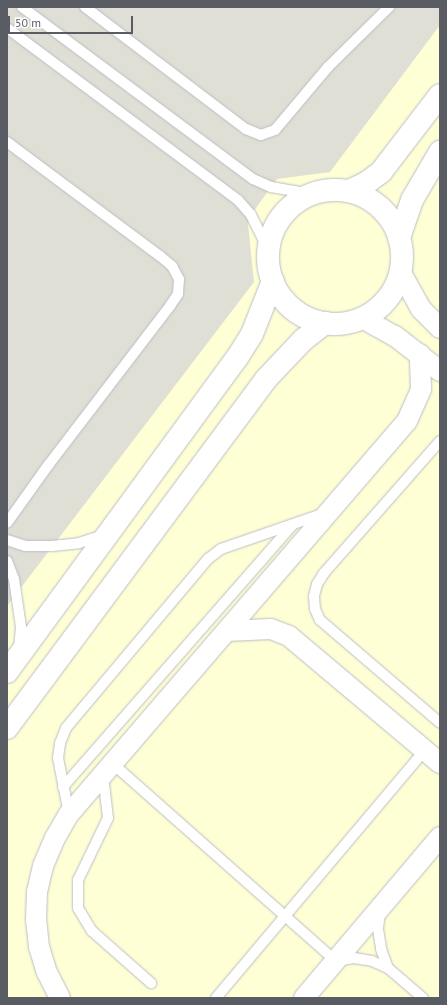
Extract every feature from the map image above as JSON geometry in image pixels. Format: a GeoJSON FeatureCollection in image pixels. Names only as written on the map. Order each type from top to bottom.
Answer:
{"type":"FeatureCollection","features":[{"type":"Feature","properties":{"kind":"street"},"geometry":{"type":"LineString","coordinates":[[349,191],[366,183],[381,172],[440,95]]}},
{"type":"Feature","properties":{"kind":"street"},"geometry":{"type":"LineString","coordinates":[[399,238],[412,200],[440,152]]}},
{"type":"Feature","properties":{"kind":"street"},"geometry":{"type":"LineString","coordinates":[[330,190],[349,191],[366,197],[381,207],[392,221],[399,238],[402,254],[400,271],[387,299],[362,318],[344,323],[325,323],[308,318],[293,309],[282,296],[273,281],[269,251],[278,222],[299,200],[312,194],[330,190]]}},
{"type":"Feature","properties":{"kind":"street"},"geometry":{"type":"LineString","coordinates":[[400,271],[421,309],[440,328]]}},
{"type":"Feature","properties":{"kind":"street"},"geometry":{"type":"LineString","coordinates":[[12,665],[111,533],[237,358],[252,334],[273,281]]}},
{"type":"Feature","properties":{"kind":"street"},"geometry":{"type":"LineString","coordinates":[[362,318],[396,336],[440,371]]}},
{"type":"Feature","properties":{"kind":"street"},"geometry":{"type":"LineString","coordinates":[[7,728],[266,379],[303,340],[325,323]]}},
{"type":"Feature","properties":{"kind":"street"},"geometry":{"type":"LineString","coordinates":[[60,998],[47,973],[39,947],[36,920],[37,892],[43,866],[69,814],[414,411],[423,377],[420,354]]}},
{"type":"Feature","properties":{"kind":"street"},"geometry":{"type":"LineString","coordinates":[[227,631],[271,629],[289,636],[440,763]]}},
{"type":"Feature","properties":{"kind":"street"},"geometry":{"type":"LineString","coordinates":[[304,998],[440,836]]}},
{"type":"Feature","properties":{"kind":"lane"},"geometry":{"type":"LineString","coordinates":[[22,7],[253,179],[278,189],[312,194]]}},
{"type":"Feature","properties":{"kind":"lane"},"geometry":{"type":"LineString","coordinates":[[85,7],[246,130],[261,135],[275,130],[328,66],[388,7]]}},
{"type":"Feature","properties":{"kind":"lane"},"geometry":{"type":"LineString","coordinates":[[7,28],[238,200],[258,226],[269,251]]}},
{"type":"Feature","properties":{"kind":"lane"},"geometry":{"type":"LineString","coordinates":[[7,142],[160,256],[172,266],[179,279],[178,294],[170,306],[49,464],[7,524]]}},
{"type":"Feature","properties":{"kind":"lane"},"geometry":{"type":"LineString","coordinates":[[440,441],[324,573],[317,584],[314,596],[315,608],[320,620],[440,723]]}},
{"type":"Feature","properties":{"kind":"lane"},"geometry":{"type":"LineString","coordinates":[[69,814],[58,758],[60,743],[66,728],[208,559],[221,549],[326,513]]}},
{"type":"Feature","properties":{"kind":"lane"},"geometry":{"type":"LineString","coordinates":[[63,787],[293,524]]}},
{"type":"Feature","properties":{"kind":"lane"},"geometry":{"type":"LineString","coordinates":[[7,540],[25,546],[52,546],[79,543],[111,533]]}},
{"type":"Feature","properties":{"kind":"lane"},"geometry":{"type":"LineString","coordinates":[[7,561],[21,627],[12,665]]}},
{"type":"Feature","properties":{"kind":"lane"},"geometry":{"type":"LineString","coordinates":[[216,998],[425,750]]}},
{"type":"Feature","properties":{"kind":"lane"},"geometry":{"type":"LineString","coordinates":[[107,769],[285,916],[336,961],[354,958],[372,961],[388,968],[423,998]]}},
{"type":"Feature","properties":{"kind":"lane"},"geometry":{"type":"LineString","coordinates":[[107,769],[108,818],[78,880],[78,908],[92,931],[151,983]]}},
{"type":"Feature","properties":{"kind":"lane"},"geometry":{"type":"LineString","coordinates":[[380,908],[378,929],[381,949],[388,968]]}},
{"type":"Feature","properties":{"kind":"shaded area"},"geometry":{"type":"Polygon","coordinates":[[[7,7],[440,7],[440,998],[7,998],[7,7]]]}},
{"type":"Feature","properties":{"kind":"shaded area"},"geometry":{"type":"Polygon","coordinates":[[[7,7],[440,7],[440,25],[330,172],[277,179],[251,215],[248,224],[254,282],[7,606],[7,7]]]}}]}
